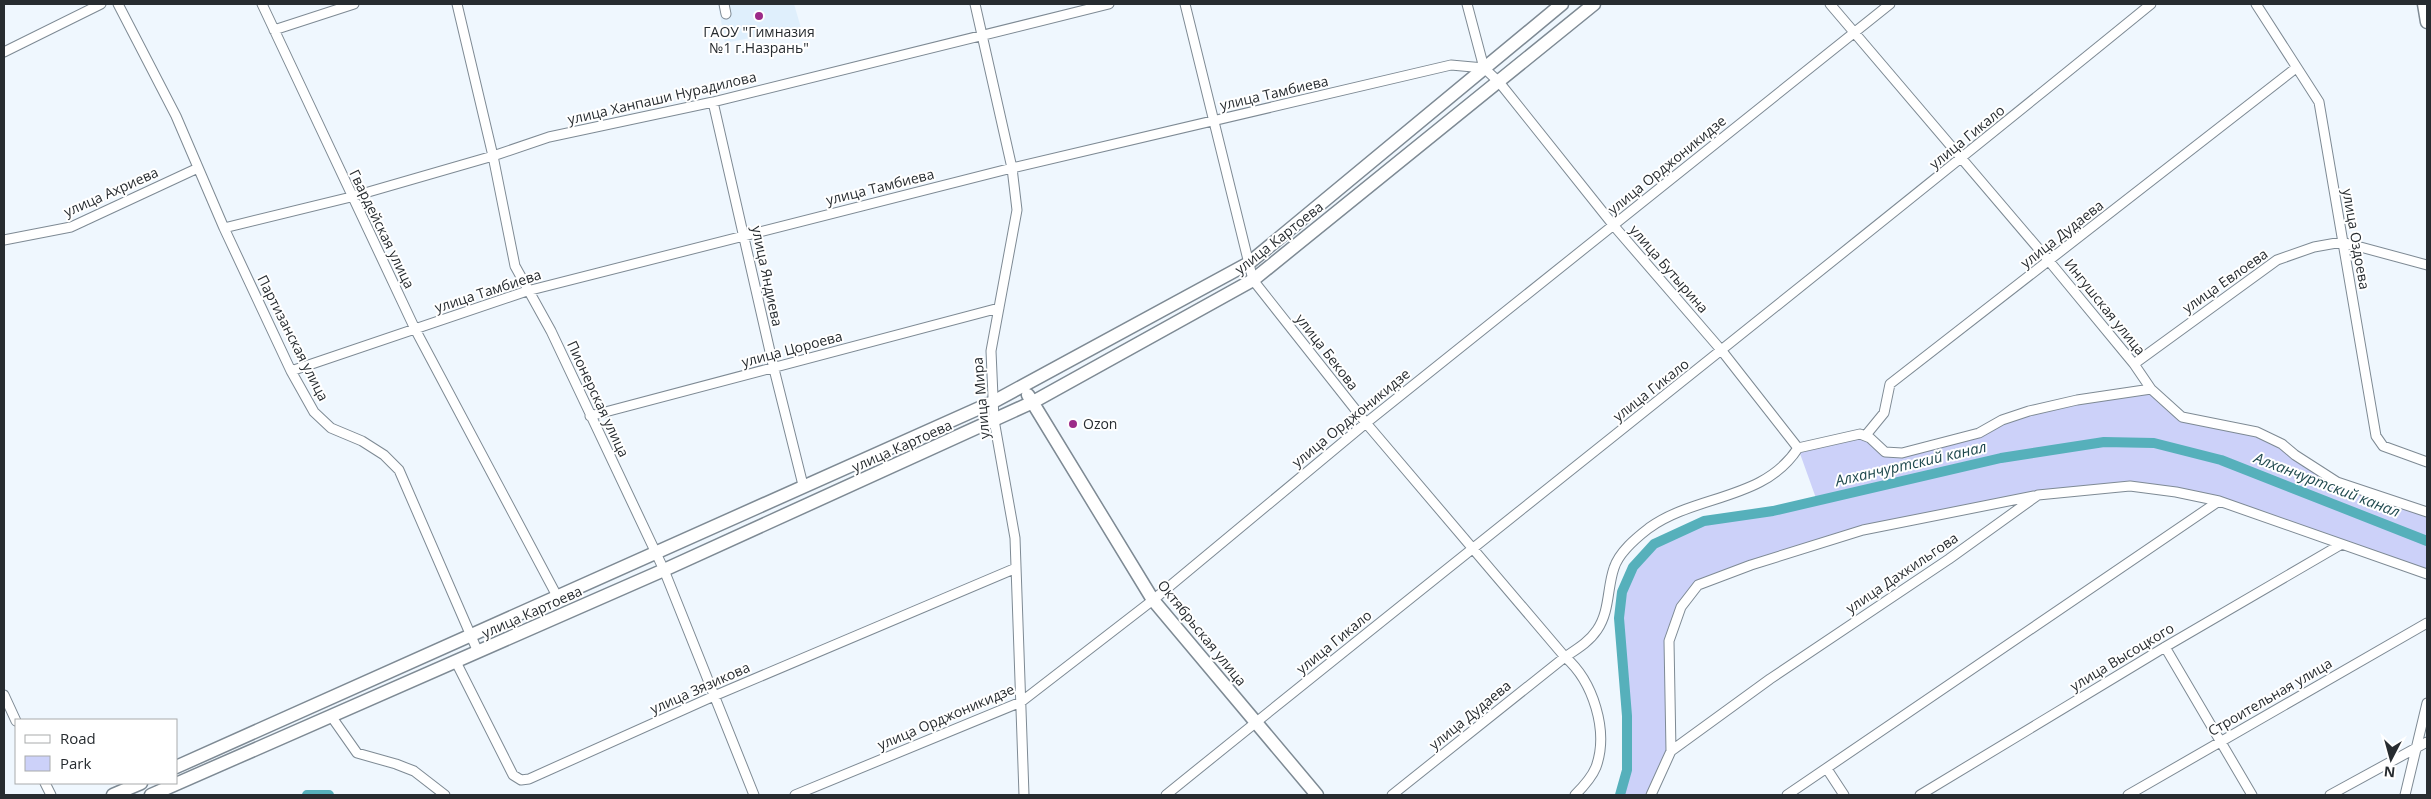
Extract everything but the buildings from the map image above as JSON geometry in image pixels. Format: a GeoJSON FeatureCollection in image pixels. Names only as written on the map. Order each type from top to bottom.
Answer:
{"type":"FeatureCollection","features":[{"type":"Feature","properties":{"kind":"main road","name":"улица Картоева"},"geometry":{"type":"LineString","coordinates":[[178,766],[992,402],[1248,263],[1562,4]]}},
{"type":"Feature","properties":{"kind":"main road","name":"улица Картоева"},"geometry":{"type":"LineString","coordinates":[[178,783],[664,570],[1033,402],[1253,280],[1594,4]]}},
{"type":"Feature","properties":{"kind":"main road"},"geometry":{"type":"LineString","coordinates":[[2424,4],[2427,22]]}},
{"type":"Feature","properties":{"kind":"main road","name":"Октябрьская улица"},"geometry":{"type":"LineString","coordinates":[[1022,386],[1153,600],[1317,795]]}},
{"type":"Feature","properties":{"kind":"main road"},"geometry":{"type":"LineString","coordinates":[[113,795],[139,784]]}},
{"type":"Feature","properties":{"kind":"main road","name":"улица Картоева"},"geometry":{"type":"LineString","coordinates":[[151,795],[176,784]]}},
{"type":"Feature","properties":{"kind":"street"},"geometry":{"type":"LineString","coordinates":[[4,52],[101,4]]}},
{"type":"Feature","properties":{"kind":"street","name":"Партизанская улица"},"geometry":{"type":"LineString","coordinates":[[118,4],[176,116],[224,228],[291,371],[314,412],[331,428],[362,440],[384,455],[399,470],[478,652]]}},
{"type":"Feature","properties":{"kind":"street","name":"Гвардейская улица"},"geometry":{"type":"LineString","coordinates":[[262,4],[351,197],[415,329],[557,596]]}},
{"type":"Feature","properties":{"kind":"street"},"geometry":{"type":"LineString","coordinates":[[274,30],[354,4]]}},
{"type":"Feature","properties":{"kind":"street","name":"Пионерская улица"},"geometry":{"type":"LineString","coordinates":[[457,4],[493,156],[515,266],[527,291],[551,331],[664,570],[754,795]]}},
{"type":"Feature","properties":{"kind":"street"},"geometry":{"type":"LineString","coordinates":[[724,4],[726,14]]}},
{"type":"Feature","properties":{"kind":"street","name":"улица Мира"},"geometry":{"type":"LineString","coordinates":[[975,4],[1012,168],[1017,210],[990,351],[994,420],[1014,538],[1024,795]]}},
{"type":"Feature","properties":{"kind":"street","name":"улица Ханпаши Нурадилова"},"geometry":{"type":"LineString","coordinates":[[224,228],[351,197],[493,156],[549,137],[713,102],[982,37],[1109,4]]}},
{"type":"Feature","properties":{"kind":"street","name":"улица Бекова"},"geometry":{"type":"LineString","coordinates":[[1185,4],[1253,280],[1366,423],[1565,657],[1578,668],[1587,682],[1600,734],[1595,768],[1575,795]]}},
{"type":"Feature","properties":{"kind":"street"},"geometry":{"type":"LineString","coordinates":[[1467,4],[1484,68]]}},
{"type":"Feature","properties":{"kind":"street","name":"Ингушская улица"},"geometry":{"type":"LineString","coordinates":[[1830,4],[2049,261],[2134,364],[2151,389],[2182,417],[2257,432],[2282,444],[2295,455],[2337,482],[2427,512]]}},
{"type":"Feature","properties":{"kind":"street","name":"улица Орджоникидзе"},"geometry":{"type":"LineString","coordinates":[[795,795],[1021,702],[1153,600],[1366,423],[1890,4]]}},
{"type":"Feature","properties":{"kind":"street","name":"улица Гикало"},"geometry":{"type":"LineString","coordinates":[[1166,795],[1471,548],[1722,352],[2151,4]]}},
{"type":"Feature","properties":{"kind":"street","name":"улица Оздоева"},"geometry":{"type":"LineString","coordinates":[[2256,4],[2319,102],[2376,436],[2383,446],[2427,462]]}},
{"type":"Feature","properties":{"kind":"street","name":"улица Тамбиева"},"geometry":{"type":"LineString","coordinates":[[291,371],[527,291],[1012,168],[1451,65],[1484,68]]}},
{"type":"Feature","properties":{"kind":"street","name":"улица Бутырина"},"geometry":{"type":"LineString","coordinates":[[1484,68],[1499,82],[1614,226],[1722,352],[1798,448]]}},
{"type":"Feature","properties":{"kind":"street","name":"улица Дудаева"},"geometry":{"type":"LineString","coordinates":[[1866,435],[1884,413],[1890,384],[2296,68]]}},
{"type":"Feature","properties":{"kind":"street","name":"улица Яндиева"},"geometry":{"type":"LineString","coordinates":[[713,102],[803,485]]}},
{"type":"Feature","properties":{"kind":"street","name":"улица Ахриева"},"geometry":{"type":"LineString","coordinates":[[4,240],[71,227],[198,168]]}},
{"type":"Feature","properties":{"kind":"street"},"geometry":{"type":"LineString","coordinates":[[2342,242],[2427,265]]}},
{"type":"Feature","properties":{"kind":"street","name":"улица Евлоева"},"geometry":{"type":"LineString","coordinates":[[2134,364],[2277,260],[2314,247],[2342,242]]}},
{"type":"Feature","properties":{"kind":"street","name":"улица Цороева"},"geometry":{"type":"LineString","coordinates":[[590,416],[999,308]]}},
{"type":"Feature","properties":{"kind":"street"},"geometry":{"type":"LineString","coordinates":[[1798,448],[1866,435],[1885,452],[1902,453],[1980,433],[2002,420],[2029,411],[2077,400],[2151,389]]}},
{"type":"Feature","properties":{"kind":"street","name":"улица Дудаева"},"geometry":{"type":"LineString","coordinates":[[1392,795],[1565,657],[1584,644],[1597,630],[1605,613],[1614,567],[1624,549],[1650,528],[1681,511],[1734,493],[1767,479],[1779,472],[1798,448]]}},
{"type":"Feature","properties":{"kind":"street"},"geometry":{"type":"LineString","coordinates":[[1671,751],[1669,641],[1681,607],[1698,585],[1751,565],[1864,530],[2038,495],[2130,486],[2176,492],[2220,501],[2427,574]]}},
{"type":"Feature","properties":{"kind":"street","name":"улица Дахкильгова"},"geometry":{"type":"LineString","coordinates":[[1651,795],[1671,751],[1770,679],[1949,559],[2038,495]]}},
{"type":"Feature","properties":{"kind":"street"},"geometry":{"type":"LineString","coordinates":[[1787,795],[2220,501]]}},
{"type":"Feature","properties":{"kind":"street","name":"улица Высоцкого"},"geometry":{"type":"LineString","coordinates":[[1920,795],[2340,544]]}},
{"type":"Feature","properties":{"kind":"street","name":"улица Зязикова"},"geometry":{"type":"LineString","coordinates":[[456,662],[513,775],[521,780],[529,779],[714,696],[1016,568]]}},
{"type":"Feature","properties":{"kind":"street","name":"Строительная улица"},"geometry":{"type":"LineString","coordinates":[[2128,795],[2427,623]]}},
{"type":"Feature","properties":{"kind":"street"},"geometry":{"type":"LineString","coordinates":[[2165,647],[2252,795]]}},
{"type":"Feature","properties":{"kind":"street"},"geometry":{"type":"LineString","coordinates":[[4,695],[15,719]]}},
{"type":"Feature","properties":{"kind":"street"},"geometry":{"type":"LineString","coordinates":[[2405,795],[2427,703]]}},
{"type":"Feature","properties":{"kind":"street"},"geometry":{"type":"LineString","coordinates":[[331,716],[351,748],[357,753],[414,771],[445,795]]}},
{"type":"Feature","properties":{"kind":"street"},"geometry":{"type":"LineString","coordinates":[[2330,795],[2427,742]]}},
{"type":"Feature","properties":{"kind":"street"},"geometry":{"type":"LineString","coordinates":[[1826,769],[1844,795]]}},
{"type":"Feature","properties":{"kind":"shaded area","name":"ГАОУ \"Гимназия №1 г.Назрань\""},"geometry":{"type":"Polygon","coordinates":[[[718,4],[794,4],[801,28],[725,43],[718,4]]]}},
{"type":"Feature","properties":{"kind":"green space"},"geometry":{"type":"Polygon","coordinates":[[[2151,389],[2182,417],[2257,432],[2337,482],[2427,512],[2427,574],[2219,501],[2130,486],[2038,495],[1863,530],[1698,585],[1681,607],[1669,641],[1671,751],[1651,795],[1620,795],[1627,770],[1627,716],[1619,618],[1622,592],[1633,567],[1654,544],[1704,521],[1773,511],[1817,501],[1798,448],[1860,434],[1892,453],[1979,433],[2029,411],[2151,389]]]}},
{"type":"Feature","properties":{"kind":"waterway","name":"Алханчуртский канал"},"geometry":{"type":"LineString","coordinates":[[1620,795],[1627,770],[1627,716],[1619,618],[1622,592],[1633,567],[1654,544],[1704,521],[1773,511],[2001,458],[2104,442],[2154,443],[2221,460],[2427,541]]}},
{"type":"Feature","properties":{"kind":"waterway","name":"Алханчуртский канал"},"geometry":{"type":"LineString","coordinates":[[307,795],[329,795]]}},
{"type":"Feature","properties":{"kind":"place","name":"ГАОУ \"Гимназия №1 г.Назрань\""},"geometry":{"type":"Point","coordinates":[759,16]}},
{"type":"Feature","properties":{"kind":"place","name":"Ozon"},"geometry":{"type":"Point","coordinates":[1073,424]}}]}
